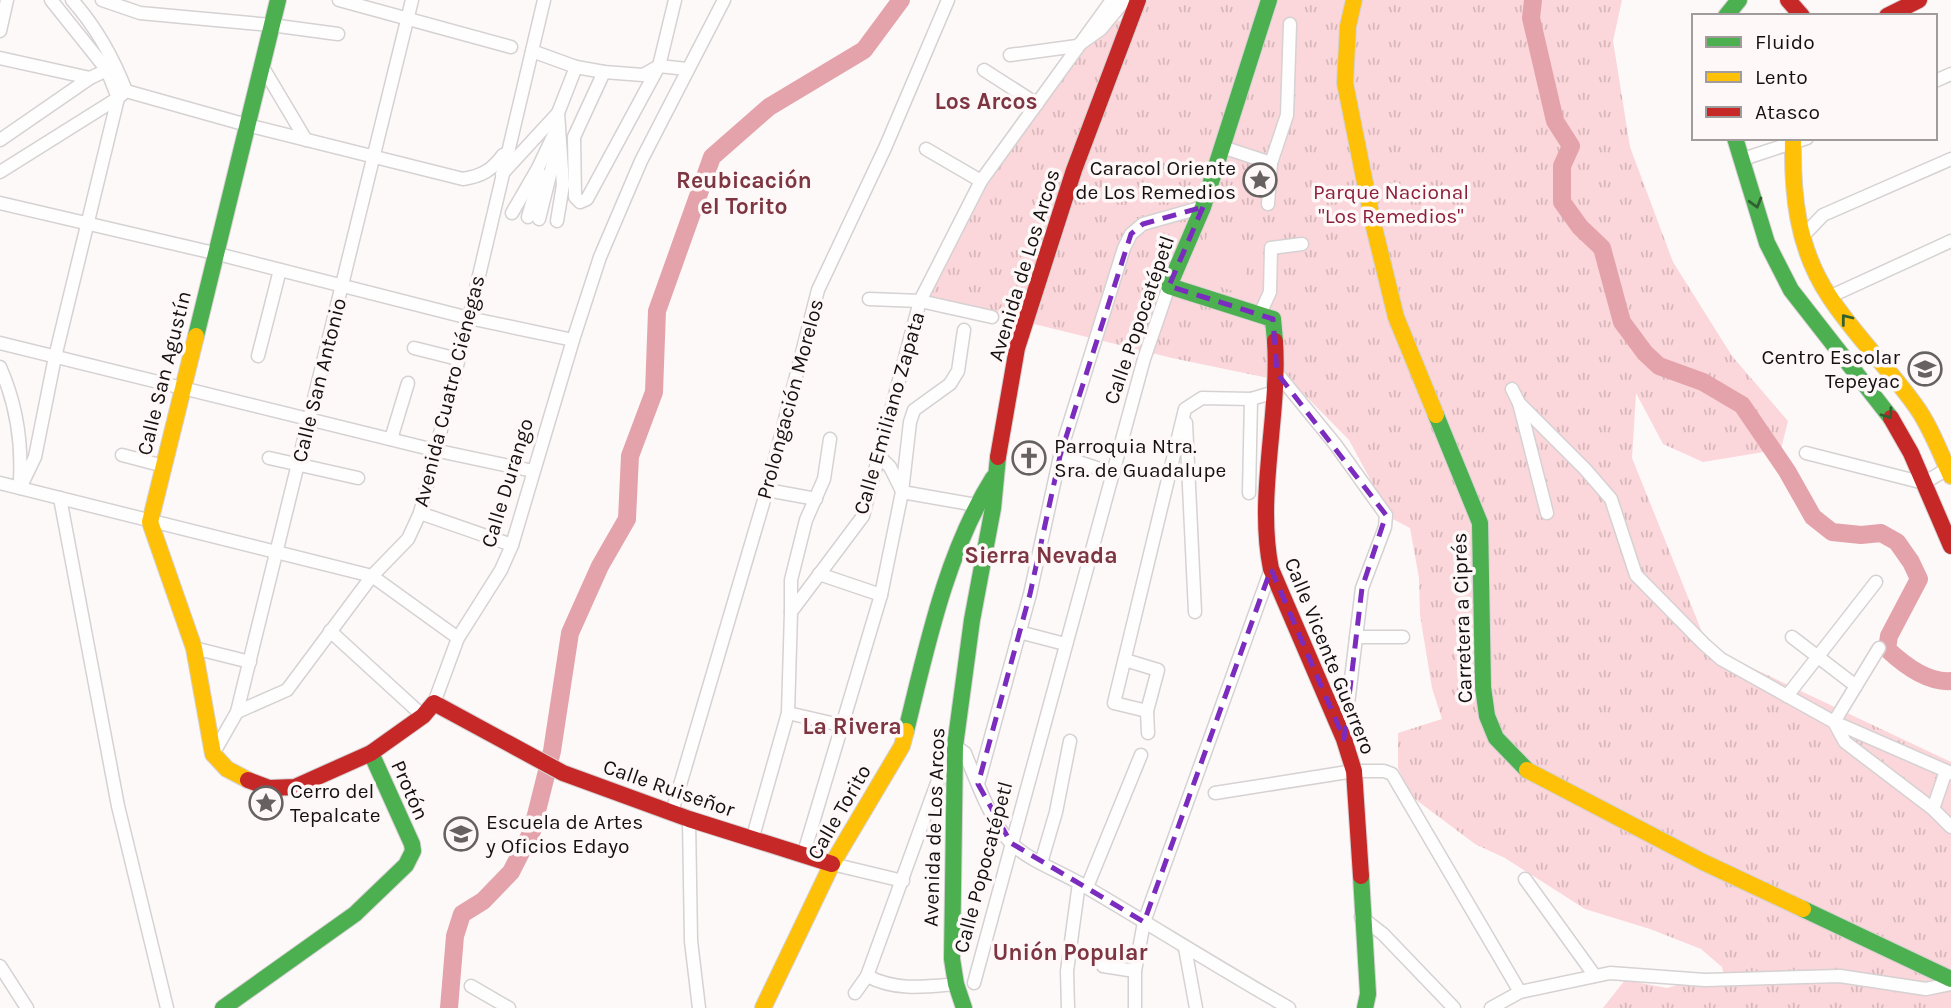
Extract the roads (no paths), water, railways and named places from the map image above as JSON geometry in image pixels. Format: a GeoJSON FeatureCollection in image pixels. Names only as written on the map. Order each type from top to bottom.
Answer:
{"type":"FeatureCollection","features":[{"type":"Feature","properties":{"kind":"main road","name":"Calle San Agustín"},"geometry":{"type":"LineString","coordinates":[[150,522],[278,0]]}},
{"type":"Feature","properties":{"kind":"main road","name":"Avenida de Los Arcos"},"geometry":{"type":"LineString","coordinates":[[964,1008],[952,959],[955,746],[972,620],[993,508],[995,475],[1017,348],[1074,170],[1138,0]]}},
{"type":"Feature","properties":{"kind":"main road","name":"Calle Popocatépetl"},"geometry":{"type":"LineString","coordinates":[[1169,286],[1203,207],[1269,0]]}},
{"type":"Feature","properties":{"kind":"main road","name":"Carretera a Ciprés"},"geometry":{"type":"LineString","coordinates":[[1354,0],[1348,26],[1345,82],[1376,236],[1396,317],[1480,523],[1483,687],[1486,716],[1496,738],[1509,755],[1537,777],[1703,862],[1951,981]]}},
{"type":"Feature","properties":{"kind":"main road"},"geometry":{"type":"LineString","coordinates":[[1728,14],[1739,0]]}},
{"type":"Feature","properties":{"kind":"main road"},"geometry":{"type":"LineString","coordinates":[[1788,0],[1800,14]]}},
{"type":"Feature","properties":{"kind":"main road"},"geometry":{"type":"LineString","coordinates":[[1890,14],[1919,0]]}},
{"type":"Feature","properties":{"kind":"main road"},"geometry":{"type":"LineString","coordinates":[[1736,140],[1767,243],[1791,290],[1895,424],[1951,546]]}},
{"type":"Feature","properties":{"kind":"main road"},"geometry":{"type":"LineString","coordinates":[[1797,141],[1791,180],[1802,237],[1814,270],[1829,297],[1917,407],[1949,473]]}},
{"type":"Feature","properties":{"kind":"main road"},"geometry":{"type":"LineString","coordinates":[[1169,286],[1266,317]]}},
{"type":"Feature","properties":{"kind":"main road","name":"Calle Vicente Guerrero"},"geometry":{"type":"LineString","coordinates":[[1266,317],[1277,373],[1271,422],[1266,545],[1271,569],[1344,739],[1354,771],[1361,918],[1368,994],[1365,1008]]}},
{"type":"Feature","properties":{"kind":"main road","name":"Calle Torito"},"geometry":{"type":"LineString","coordinates":[[763,1008],[832,864],[902,746],[936,611],[976,505],[995,475]]}},
{"type":"Feature","properties":{"kind":"main road"},"geometry":{"type":"LineString","coordinates":[[150,522],[194,648],[213,754]]}},
{"type":"Feature","properties":{"kind":"main road","name":"Calle Ruiseñor"},"geometry":{"type":"LineString","coordinates":[[434,703],[564,773],[672,813],[832,864]]}},
{"type":"Feature","properties":{"kind":"main road","name":"Calle Durango"},"geometry":{"type":"LineString","coordinates":[[213,754],[227,769],[242,778],[262,786],[295,788],[370,753],[423,716],[434,703]]}},
{"type":"Feature","properties":{"kind":"main road","name":"Protón"},"geometry":{"type":"LineString","coordinates":[[223,1008],[355,914],[406,864],[413,851],[412,844],[370,753]]}},
{"type":"Feature","properties":{"kind":"street"},"geometry":{"type":"LineString","coordinates":[[0,31],[7,0]]}},
{"type":"Feature","properties":{"kind":"street"},"geometry":{"type":"LineString","coordinates":[[51,0],[107,70],[122,94],[463,179],[480,177],[494,167],[508,149]]}},
{"type":"Feature","properties":{"kind":"street"},"geometry":{"type":"LineString","coordinates":[[20,488],[35,457],[55,357],[87,223],[122,94],[115,63],[72,0]]}},
{"type":"Feature","properties":{"kind":"street"},"geometry":{"type":"LineString","coordinates":[[102,0],[140,13],[338,34]]}},
{"type":"Feature","properties":{"kind":"street"},"geometry":{"type":"LineString","coordinates":[[140,13],[143,0]]}},
{"type":"Feature","properties":{"kind":"street"},"geometry":{"type":"LineString","coordinates":[[339,0],[511,47]]}},
{"type":"Feature","properties":{"kind":"street","name":"Calle San Antonio"},"geometry":{"type":"LineString","coordinates":[[213,754],[237,712],[307,418],[375,156],[412,0]]}},
{"type":"Feature","properties":{"kind":"street","name":"Avenida Cuatro Ciénegas"},"geometry":{"type":"LineString","coordinates":[[237,712],[287,690],[372,576],[408,539],[420,513],[544,0]]}},
{"type":"Feature","properties":{"kind":"street"},"geometry":{"type":"LineString","coordinates":[[604,72],[574,137],[575,197],[580,202],[587,199],[659,66],[675,0]]}},
{"type":"Feature","properties":{"kind":"street","name":"Calle Durango"},"geometry":{"type":"LineString","coordinates":[[434,703],[458,638],[501,569],[512,545],[600,257],[641,162],[724,0]]}},
{"type":"Feature","properties":{"kind":"street","name":"Prolongación Morelos"},"geometry":{"type":"LineString","coordinates":[[672,813],[767,489],[818,290],[885,148],[948,0]]}},
{"type":"Feature","properties":{"kind":"street","name":"Calle Emiliano Zapata"},"geometry":{"type":"LineString","coordinates":[[791,612],[863,516],[920,301],[981,181],[1112,0]]}},
{"type":"Feature","properties":{"kind":"street","name":"Calle Emiliano Zapata"},"geometry":{"type":"LineString","coordinates":[[1077,46],[1101,29],[1125,0]]}},
{"type":"Feature","properties":{"kind":"street"},"geometry":{"type":"LineString","coordinates":[[1268,204],[1271,163],[1287,115],[1290,24]]}},
{"type":"Feature","properties":{"kind":"street"},"geometry":{"type":"LineString","coordinates":[[1010,55],[1077,46]]}},
{"type":"Feature","properties":{"kind":"street"},"geometry":{"type":"LineString","coordinates":[[532,51],[604,72],[643,75],[659,66],[687,69]]}},
{"type":"Feature","properties":{"kind":"street"},"geometry":{"type":"LineString","coordinates":[[0,58],[90,78]]}},
{"type":"Feature","properties":{"kind":"street"},"geometry":{"type":"LineString","coordinates":[[262,66],[306,140]]}},
{"type":"Feature","properties":{"kind":"street"},"geometry":{"type":"LineString","coordinates":[[538,168],[540,176],[534,218],[576,66]]}},
{"type":"Feature","properties":{"kind":"street"},"geometry":{"type":"LineString","coordinates":[[0,140],[90,78],[107,70]]}},
{"type":"Feature","properties":{"kind":"street"},"geometry":{"type":"LineString","coordinates":[[984,70],[1037,104]]}},
{"type":"Feature","properties":{"kind":"street"},"geometry":{"type":"LineString","coordinates":[[0,172],[122,94]]}},
{"type":"Feature","properties":{"kind":"street"},"geometry":{"type":"LineString","coordinates":[[512,213],[559,125]]}},
{"type":"Feature","properties":{"kind":"street"},"geometry":{"type":"LineString","coordinates":[[502,174],[559,125]]}},
{"type":"Feature","properties":{"kind":"street"},"geometry":{"type":"LineString","coordinates":[[557,221],[563,185],[559,125]]}},
{"type":"Feature","properties":{"kind":"street"},"geometry":{"type":"LineString","coordinates":[[1743,159],[1797,141]]}},
{"type":"Feature","properties":{"kind":"street"},"geometry":{"type":"LineString","coordinates":[[1222,147],[1271,163]]}},
{"type":"Feature","properties":{"kind":"street"},"geometry":{"type":"LineString","coordinates":[[926,149],[981,181]]}},
{"type":"Feature","properties":{"kind":"street"},"geometry":{"type":"LineString","coordinates":[[1802,237],[1823,215],[1951,159]]}},
{"type":"Feature","properties":{"kind":"street"},"geometry":{"type":"LineString","coordinates":[[0,203],[215,253],[469,318],[573,340]]}},
{"type":"Feature","properties":{"kind":"street"},"geometry":{"type":"LineString","coordinates":[[978,784],[1030,594],[1060,456],[1124,248],[1131,233],[1143,224],[1203,207]]}},
{"type":"Feature","properties":{"kind":"street"},"geometry":{"type":"LineString","coordinates":[[1796,212],[1823,215]]}},
{"type":"Feature","properties":{"kind":"street"},"geometry":{"type":"LineString","coordinates":[[1829,297],[1951,242]]}},
{"type":"Feature","properties":{"kind":"street","name":"Calle Vicente Guerrero"},"geometry":{"type":"LineString","coordinates":[[1266,317],[1270,292],[1271,248],[1302,244]]}},
{"type":"Feature","properties":{"kind":"street"},"geometry":{"type":"LineString","coordinates":[[258,356],[280,270]]}},
{"type":"Feature","properties":{"kind":"street","name":"Calle Popocatépetl"},"geometry":{"type":"LineString","coordinates":[[974,983],[1112,473],[1144,359],[1169,286]]}},
{"type":"Feature","properties":{"kind":"street"},"geometry":{"type":"LineString","coordinates":[[869,299],[920,301],[992,317]]}},
{"type":"Feature","properties":{"kind":"street"},"geometry":{"type":"LineString","coordinates":[[803,856],[881,595],[902,492],[910,422],[914,410],[950,384],[958,371],[964,330]]}},
{"type":"Feature","properties":{"kind":"street"},"geometry":{"type":"LineString","coordinates":[[0,343],[434,450],[533,471]]}},
{"type":"Feature","properties":{"kind":"street"},"geometry":{"type":"LineString","coordinates":[[414,348],[458,359]]}},
{"type":"Feature","properties":{"kind":"street"},"geometry":{"type":"LineString","coordinates":[[0,367],[15,413],[21,451],[20,488]]}},
{"type":"Feature","properties":{"kind":"street"},"geometry":{"type":"LineString","coordinates":[[1277,373],[1335,444],[1385,515],[1385,527],[1362,588],[1344,739]]}},
{"type":"Feature","properties":{"kind":"street"},"geometry":{"type":"LineString","coordinates":[[391,439],[408,383]]}},
{"type":"Feature","properties":{"kind":"street"},"geometry":{"type":"LineString","coordinates":[[1512,388],[1519,403],[1547,513]]}},
{"type":"Feature","properties":{"kind":"street"},"geometry":{"type":"LineString","coordinates":[[1147,712],[1114,703],[1185,409],[1202,398],[1251,398],[1275,392]]}},
{"type":"Feature","properties":{"kind":"street"},"geometry":{"type":"LineString","coordinates":[[1249,493],[1251,398]]}},
{"type":"Feature","properties":{"kind":"street"},"geometry":{"type":"LineString","coordinates":[[1519,403],[1611,499],[1636,575],[1721,659],[1834,722],[1948,772],[1933,809]]}},
{"type":"Feature","properties":{"kind":"street"},"geometry":{"type":"LineString","coordinates":[[1185,409],[1195,612]]}},
{"type":"Feature","properties":{"kind":"street"},"geometry":{"type":"LineString","coordinates":[[752,840],[788,713],[791,580],[806,520],[824,479],[830,439]]}},
{"type":"Feature","properties":{"kind":"street"},"geometry":{"type":"LineString","coordinates":[[1806,453],[1924,484],[1949,473]]}},
{"type":"Feature","properties":{"kind":"street"},"geometry":{"type":"LineString","coordinates":[[122,455],[164,466]]}},
{"type":"Feature","properties":{"kind":"street"},"geometry":{"type":"LineString","coordinates":[[879,456],[890,467],[902,492]]}},
{"type":"Feature","properties":{"kind":"street"},"geometry":{"type":"LineString","coordinates":[[1060,456],[1112,473]]}},
{"type":"Feature","properties":{"kind":"street"},"geometry":{"type":"LineString","coordinates":[[270,458],[358,478]]}},
{"type":"Feature","properties":{"kind":"street"},"geometry":{"type":"LineString","coordinates":[[0,483],[372,576],[458,638]]}},
{"type":"Feature","properties":{"kind":"street"},"geometry":{"type":"LineString","coordinates":[[767,489],[816,499]]}},
{"type":"Feature","properties":{"kind":"street"},"geometry":{"type":"LineString","coordinates":[[902,492],[976,505]]}},
{"type":"Feature","properties":{"kind":"street"},"geometry":{"type":"LineString","coordinates":[[60,498],[118,806],[167,1008]]}},
{"type":"Feature","properties":{"kind":"street"},"geometry":{"type":"LineString","coordinates":[[420,513],[512,545]]}},
{"type":"Feature","properties":{"kind":"street"},"geometry":{"type":"LineString","coordinates":[[1135,1008],[1135,971],[1144,922],[1271,569]]}},
{"type":"Feature","properties":{"kind":"street"},"geometry":{"type":"LineString","coordinates":[[819,574],[881,595]]}},
{"type":"Feature","properties":{"kind":"street"},"geometry":{"type":"LineString","coordinates":[[1787,696],[1875,582]]}},
{"type":"Feature","properties":{"kind":"street"},"geometry":{"type":"LineString","coordinates":[[330,631],[423,716]]}},
{"type":"Feature","properties":{"kind":"street"},"geometry":{"type":"LineString","coordinates":[[1019,632],[1065,644]]}},
{"type":"Feature","properties":{"kind":"street"},"geometry":{"type":"LineString","coordinates":[[1792,636],[1856,686]]}},
{"type":"Feature","properties":{"kind":"street"},"geometry":{"type":"LineString","coordinates":[[1356,637],[1403,638]]}},
{"type":"Feature","properties":{"kind":"street"},"geometry":{"type":"LineString","coordinates":[[194,648],[250,662]]}},
{"type":"Feature","properties":{"kind":"street"},"geometry":{"type":"LineString","coordinates":[[1834,722],[1879,648]]}},
{"type":"Feature","properties":{"kind":"street"},"geometry":{"type":"LineString","coordinates":[[1125,660],[1158,670],[1147,712],[1148,733]]}},
{"type":"Feature","properties":{"kind":"street"},"geometry":{"type":"LineString","coordinates":[[788,713],[844,726]]}},
{"type":"Feature","properties":{"kind":"street"},"geometry":{"type":"LineString","coordinates":[[1834,722],[1845,742],[1933,809],[1951,827]]}},
{"type":"Feature","properties":{"kind":"street"},"geometry":{"type":"LineString","coordinates":[[1041,863],[1056,812],[1070,741]]}},
{"type":"Feature","properties":{"kind":"street"},"geometry":{"type":"LineString","coordinates":[[855,993],[867,976],[944,761],[955,746],[965,753],[998,825],[1011,843],[1289,1008]]}},
{"type":"Feature","properties":{"kind":"street"},"geometry":{"type":"LineString","coordinates":[[1068,1008],[1067,971],[1083,885],[1141,755]]}},
{"type":"Feature","properties":{"kind":"street"},"geometry":{"type":"LineString","coordinates":[[1215,793],[1354,771],[1384,771],[1392,774],[1521,992]]}},
{"type":"Feature","properties":{"kind":"street"},"geometry":{"type":"LineString","coordinates":[[689,818],[691,942],[699,1008]]}},
{"type":"Feature","properties":{"kind":"street","name":"Calle Ruiseñor"},"geometry":{"type":"LineString","coordinates":[[832,864],[902,881]]}},
{"type":"Feature","properties":{"kind":"street"},"geometry":{"type":"LineString","coordinates":[[1525,879],[1595,976]]}},
{"type":"Feature","properties":{"kind":"street"},"geometry":{"type":"LineString","coordinates":[[1361,918],[1383,933],[1454,1008]]}},
{"type":"Feature","properties":{"kind":"street"},"geometry":{"type":"LineString","coordinates":[[1185,948],[1196,1008]]}},
{"type":"Feature","properties":{"kind":"street"},"geometry":{"type":"LineString","coordinates":[[0,966],[27,1008]]}},
{"type":"Feature","properties":{"kind":"street"},"geometry":{"type":"LineString","coordinates":[[1103,966],[1135,971]]}},
{"type":"Feature","properties":{"kind":"street"},"geometry":{"type":"LineString","coordinates":[[1491,1008],[1521,992],[1624,972],[1704,980],[1840,976],[1926,989],[1951,981]]}},
{"type":"Feature","properties":{"kind":"street"},"geometry":{"type":"LineString","coordinates":[[867,976],[895,987],[956,984]]}},
{"type":"Feature","properties":{"kind":"street"},"geometry":{"type":"LineString","coordinates":[[471,986],[509,1008]]}},
{"type":"Feature","properties":{"kind":"waterway"},"geometry":{"type":"LineString","coordinates":[[449,1008],[455,936],[462,914],[483,901],[511,872],[532,831],[552,751],[570,633],[600,566],[627,519],[630,456],[654,392],[657,311],[712,157],[769,107],[864,50],[901,0]]}},
{"type":"Feature","properties":{"kind":"waterway"},"geometry":{"type":"LineString","coordinates":[[1533,0],[1531,18],[1555,121],[1571,146],[1562,166],[1562,202],[1580,227],[1602,248],[1622,322],[1645,353],[1659,366],[1703,382],[1742,405],[1787,471],[1813,517],[1832,532],[1861,535],[1881,533],[1897,542],[1919,579],[1889,636],[1887,649],[1908,667],[1925,676],[1951,681]]}},
{"type":"Feature","properties":{"kind":"place","name":"Caracol Oriente de Los Remedios"},"geometry":{"type":"Point","coordinates":[1260,180]}},
{"type":"Feature","properties":{"kind":"place","name":"Centro Escolar Tepeyac"},"geometry":{"type":"Point","coordinates":[1925,369]}},
{"type":"Feature","properties":{"kind":"place","name":"Parroquia Ntra. Sra. de Guadalupe"},"geometry":{"type":"Point","coordinates":[1029,458]}},
{"type":"Feature","properties":{"kind":"place","name":"Cerro del Tepalcate"},"geometry":{"type":"Point","coordinates":[266,803]}},
{"type":"Feature","properties":{"kind":"place","name":"Escuela de Artes y Oficios Edayo"},"geometry":{"type":"Point","coordinates":[461,834]}},
{"type":"Feature","properties":{"kind":"district","name":"Los Arcos"},"geometry":{"type":"Point","coordinates":[986,101]}},
{"type":"Feature","properties":{"kind":"district","name":"Reubicación el Torito"},"geometry":{"type":"Point","coordinates":[744,193]}},
{"type":"Feature","properties":{"kind":"district","name":"Sierra Nevada"},"geometry":{"type":"Point","coordinates":[1041,555]}},
{"type":"Feature","properties":{"kind":"district","name":"La Rivera"},"geometry":{"type":"Point","coordinates":[852,726]}},
{"type":"Feature","properties":{"kind":"district","name":"Unión Popular"},"geometry":{"type":"Point","coordinates":[1070,952]}},
{"type":"Feature","properties":{"kind":"park label","name":"Parque Nacional \"Los Remedios\""},"geometry":{"type":"Point","coordinates":[1391,204]}}]}
